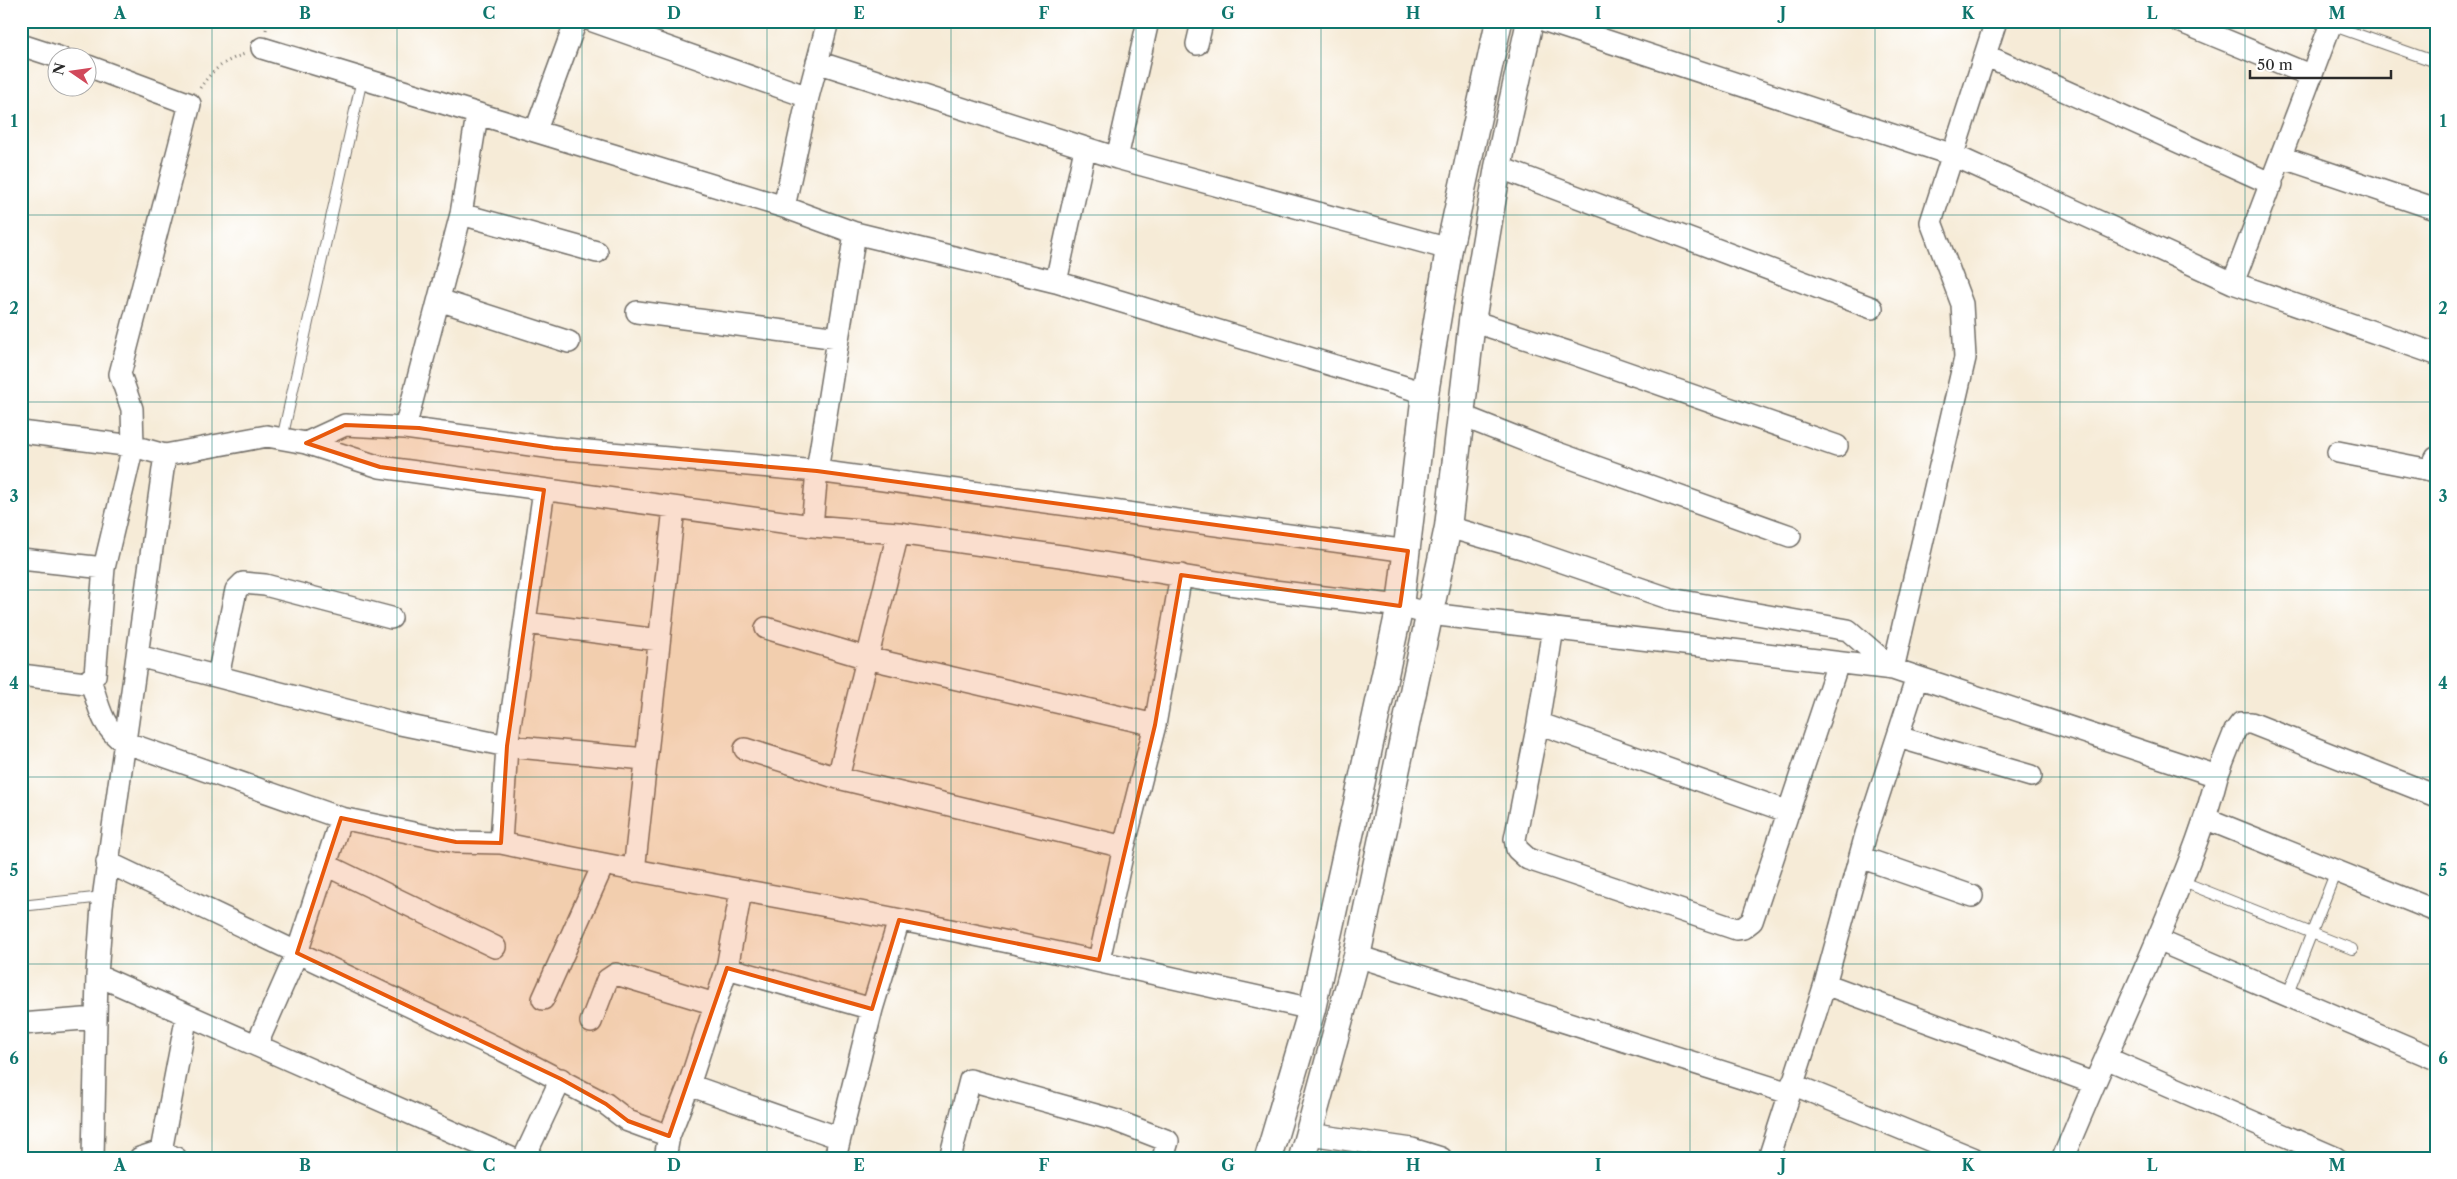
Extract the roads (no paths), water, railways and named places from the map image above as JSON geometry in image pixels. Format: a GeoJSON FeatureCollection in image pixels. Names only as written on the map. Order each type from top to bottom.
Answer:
{"type":"FeatureCollection","features":[{"type":"Feature","properties":{"kind":"street"},"geometry":{"type":"LineString","coordinates":[[536,130],[576,21]]}},
{"type":"Feature","properties":{"kind":"street"},"geometry":{"type":"LineString","coordinates":[[593,21],[808,97]]}},
{"type":"Feature","properties":{"kind":"street"},"geometry":{"type":"LineString","coordinates":[[784,207],[808,97],[828,21]]}},
{"type":"Feature","properties":{"kind":"street"},"geometry":{"type":"LineString","coordinates":[[1117,158],[1148,21]]}},
{"type":"Feature","properties":{"kind":"street"},"geometry":{"type":"LineString","coordinates":[[1197,44],[1201,27],[1199,21]]}},
{"type":"Feature","properties":{"kind":"street"},"geometry":{"type":"LineString","coordinates":[[1268,1158],[1312,1008],[1400,606],[1408,551],[1425,393],[1449,248],[1499,21]]}},
{"type":"Feature","properties":{"kind":"street"},"geometry":{"type":"LineString","coordinates":[[1441,1158],[1306,1146],[1357,956],[1448,528],[1472,321],[1498,167],[1530,21]]}},
{"type":"Feature","properties":{"kind":"street"},"geometry":{"type":"LineString","coordinates":[[1546,21],[1953,155],[2233,284],[2436,354]]}},
{"type":"Feature","properties":{"kind":"street"},"geometry":{"type":"LineString","coordinates":[[1893,669],[1965,358],[1962,304],[1931,222],[1996,21]]}},
{"type":"Feature","properties":{"kind":"street"},"geometry":{"type":"LineString","coordinates":[[2179,21],[2312,76]]}},
{"type":"Feature","properties":{"kind":"street"},"geometry":{"type":"LineString","coordinates":[[2233,284],[2332,23]]}},
{"type":"Feature","properties":{"kind":"street"},"geometry":{"type":"LineString","coordinates":[[21,45],[48,54]]}},
{"type":"Feature","properties":{"kind":"street"},"geometry":{"type":"LineString","coordinates":[[262,48],[784,207],[855,233],[1056,282],[1425,393]]}},
{"type":"Feature","properties":{"kind":"street"},"geometry":{"type":"LineString","coordinates":[[1985,55],[2272,184]]}},
{"type":"Feature","properties":{"kind":"street"},"geometry":{"type":"LineString","coordinates":[[817,62],[1085,149],[1449,248]]}},
{"type":"Feature","properties":{"kind":"street"},"geometry":{"type":"LineString","coordinates":[[21,675],[85,683],[95,675],[104,568],[133,446],[132,409],[120,374],[190,104],[98,70]]}},
{"type":"Feature","properties":{"kind":"street"},"geometry":{"type":"LineString","coordinates":[[405,428],[461,214],[477,114]]}},
{"type":"Feature","properties":{"kind":"street"},"geometry":{"type":"LineString","coordinates":[[1056,282],[1085,149]]}},
{"type":"Feature","properties":{"kind":"street"},"geometry":{"type":"LineString","coordinates":[[2281,156],[2436,208]]}},
{"type":"Feature","properties":{"kind":"street"},"geometry":{"type":"LineString","coordinates":[[1498,167],[1872,308]]}},
{"type":"Feature","properties":{"kind":"street"},"geometry":{"type":"LineString","coordinates":[[461,214],[597,252]]}},
{"type":"Feature","properties":{"kind":"street"},"geometry":{"type":"LineString","coordinates":[[812,526],[817,471],[855,233]]}},
{"type":"Feature","properties":{"kind":"street"},"geometry":{"type":"LineString","coordinates":[[439,300],[569,342]]}},
{"type":"Feature","properties":{"kind":"street"},"geometry":{"type":"LineString","coordinates":[[637,312],[838,338]]}},
{"type":"Feature","properties":{"kind":"street"},"geometry":{"type":"LineString","coordinates":[[1472,321],[1568,352],[1837,446]]}},
{"type":"Feature","properties":{"kind":"street"},"geometry":{"type":"LineString","coordinates":[[1460,415],[1790,536]]}},
{"type":"Feature","properties":{"kind":"street"},"geometry":{"type":"LineString","coordinates":[[306,443],[346,425],[405,428],[553,448],[817,471],[1408,551]]}},
{"type":"Feature","properties":{"kind":"street"},"geometry":{"type":"LineString","coordinates":[[21,432],[133,446],[165,455],[267,436],[306,443],[380,466],[544,490],[812,526],[898,533],[1181,575],[1265,590],[1400,606],[1430,614],[1893,669],[2217,776]]}},
{"type":"Feature","properties":{"kind":"street"},"geometry":{"type":"LineString","coordinates":[[2338,452],[2434,466]]}},
{"type":"Feature","properties":{"kind":"street"},"geometry":{"type":"LineString","coordinates":[[93,1158],[97,975],[103,898],[165,455]]}},
{"type":"Feature","properties":{"kind":"street"},"geometry":{"type":"LineString","coordinates":[[501,843],[507,746],[544,490]]}},
{"type":"Feature","properties":{"kind":"street"},"geometry":{"type":"LineString","coordinates":[[634,871],[674,508]]}},
{"type":"Feature","properties":{"kind":"street"},"geometry":{"type":"LineString","coordinates":[[1448,528],[1525,549],[1671,599],[1848,630],[1893,669]]}},
{"type":"Feature","properties":{"kind":"street"},"geometry":{"type":"LineString","coordinates":[[838,778],[898,533]]}},
{"type":"Feature","properties":{"kind":"street"},"geometry":{"type":"LineString","coordinates":[[21,559],[104,568]]}},
{"type":"Feature","properties":{"kind":"street"},"geometry":{"type":"LineString","coordinates":[[1099,960],[1124,846],[1155,725],[1181,575]]}},
{"type":"Feature","properties":{"kind":"street"},"geometry":{"type":"LineString","coordinates":[[218,676],[236,590],[243,583],[265,585],[391,618]]}},
{"type":"Feature","properties":{"kind":"street"},"geometry":{"type":"LineString","coordinates":[[525,623],[659,640]]}},
{"type":"Feature","properties":{"kind":"street"},"geometry":{"type":"LineString","coordinates":[[766,628],[867,658],[1155,725]]}},
{"type":"Feature","properties":{"kind":"street"},"geometry":{"type":"LineString","coordinates":[[1553,628],[1538,723],[1515,839],[1517,849],[1528,859],[1736,928],[1742,928],[1752,921],[1838,663]]}},
{"type":"Feature","properties":{"kind":"street"},"geometry":{"type":"LineString","coordinates":[[138,656],[400,724],[507,746],[645,759]]}},
{"type":"Feature","properties":{"kind":"street"},"geometry":{"type":"LineString","coordinates":[[1769,1158],[1825,984],[1860,857],[1917,677]]}},
{"type":"Feature","properties":{"kind":"street"},"geometry":{"type":"LineString","coordinates":[[90,679],[101,713],[112,735],[124,742],[341,818],[456,842],[501,843],[634,871],[899,920],[1099,960],[1312,1008]]}},
{"type":"Feature","properties":{"kind":"street"},"geometry":{"type":"LineString","coordinates":[[2063,1158],[2157,940],[2206,819],[2217,776],[2234,731],[2241,723],[2250,722],[2436,796]]}},
{"type":"Feature","properties":{"kind":"street"},"geometry":{"type":"LineString","coordinates":[[1538,723],[1789,812]]}},
{"type":"Feature","properties":{"kind":"street"},"geometry":{"type":"LineString","coordinates":[[1898,737],[2031,776]]}},
{"type":"Feature","properties":{"kind":"street"},"geometry":{"type":"LineString","coordinates":[[745,749],[838,778],[1124,846]]}},
{"type":"Feature","properties":{"kind":"street"},"geometry":{"type":"LineString","coordinates":[[257,1044],[297,953],[341,818]]}},
{"type":"Feature","properties":{"kind":"street"},"geometry":{"type":"LineString","coordinates":[[2206,819],[2436,911]]}},
{"type":"Feature","properties":{"kind":"street"},"geometry":{"type":"LineString","coordinates":[[1860,857],[1972,896]]}},
{"type":"Feature","properties":{"kind":"street"},"geometry":{"type":"LineString","coordinates":[[107,862],[560,1079],[606,1104],[628,1121],[669,1136]]}},
{"type":"Feature","properties":{"kind":"street"},"geometry":{"type":"LineString","coordinates":[[326,865],[495,947]]}},
{"type":"Feature","properties":{"kind":"street"},"geometry":{"type":"LineString","coordinates":[[543,999],[603,865]]}},
{"type":"Feature","properties":{"kind":"street"},"geometry":{"type":"LineString","coordinates":[[665,1158],[669,1136],[689,1085],[727,968],[740,891]]}},
{"type":"Feature","properties":{"kind":"street"},"geometry":{"type":"LineString","coordinates":[[689,1085],[838,1148],[872,1009],[899,920]]}},
{"type":"Feature","properties":{"kind":"street"},"geometry":{"type":"LineString","coordinates":[[2157,940],[2436,1059]]}},
{"type":"Feature","properties":{"kind":"street"},"geometry":{"type":"LineString","coordinates":[[1357,956],[1791,1088],[1973,1158]]}},
{"type":"Feature","properties":{"kind":"street"},"geometry":{"type":"LineString","coordinates":[[727,968],[872,1009]]}},
{"type":"Feature","properties":{"kind":"street"},"geometry":{"type":"LineString","coordinates":[[591,1022],[607,980],[616,974],[715,1004]]}},
{"type":"Feature","properties":{"kind":"street"},"geometry":{"type":"LineString","coordinates":[[97,975],[257,1044],[511,1158]]}},
{"type":"Feature","properties":{"kind":"street"},"geometry":{"type":"LineString","coordinates":[[1825,984],[2094,1083]]}},
{"type":"Feature","properties":{"kind":"street"},"geometry":{"type":"LineString","coordinates":[[140,1158],[168,1155],[187,1015]]}},
{"type":"Feature","properties":{"kind":"street"},"geometry":{"type":"LineString","coordinates":[[21,1024],[96,1018]]}},
{"type":"Feature","properties":{"kind":"street"},"geometry":{"type":"LineString","coordinates":[[2106,1058],[2336,1158]]}},
{"type":"Feature","properties":{"kind":"street"},"geometry":{"type":"LineString","coordinates":[[524,1158],[560,1079]]}},
{"type":"Feature","properties":{"kind":"street"},"geometry":{"type":"LineString","coordinates":[[950,1158],[970,1080],[1114,1120],[1168,1140],[1163,1158]]}},
{"type":"Feature","properties":{"kind":"lane"},"geometry":{"type":"LineString","coordinates":[[2332,23],[2436,62]]}},
{"type":"Feature","properties":{"kind":"lane"},"geometry":{"type":"LineString","coordinates":[[282,438],[362,79]]}},
{"type":"Feature","properties":{"kind":"lane"},"geometry":{"type":"LineString","coordinates":[[2287,996],[2336,871]]}},
{"type":"Feature","properties":{"kind":"lane"},"geometry":{"type":"LineString","coordinates":[[2181,881],[2352,949]]}},
{"type":"Feature","properties":{"kind":"lane"},"geometry":{"type":"LineString","coordinates":[[21,906],[103,898]]}}]}
